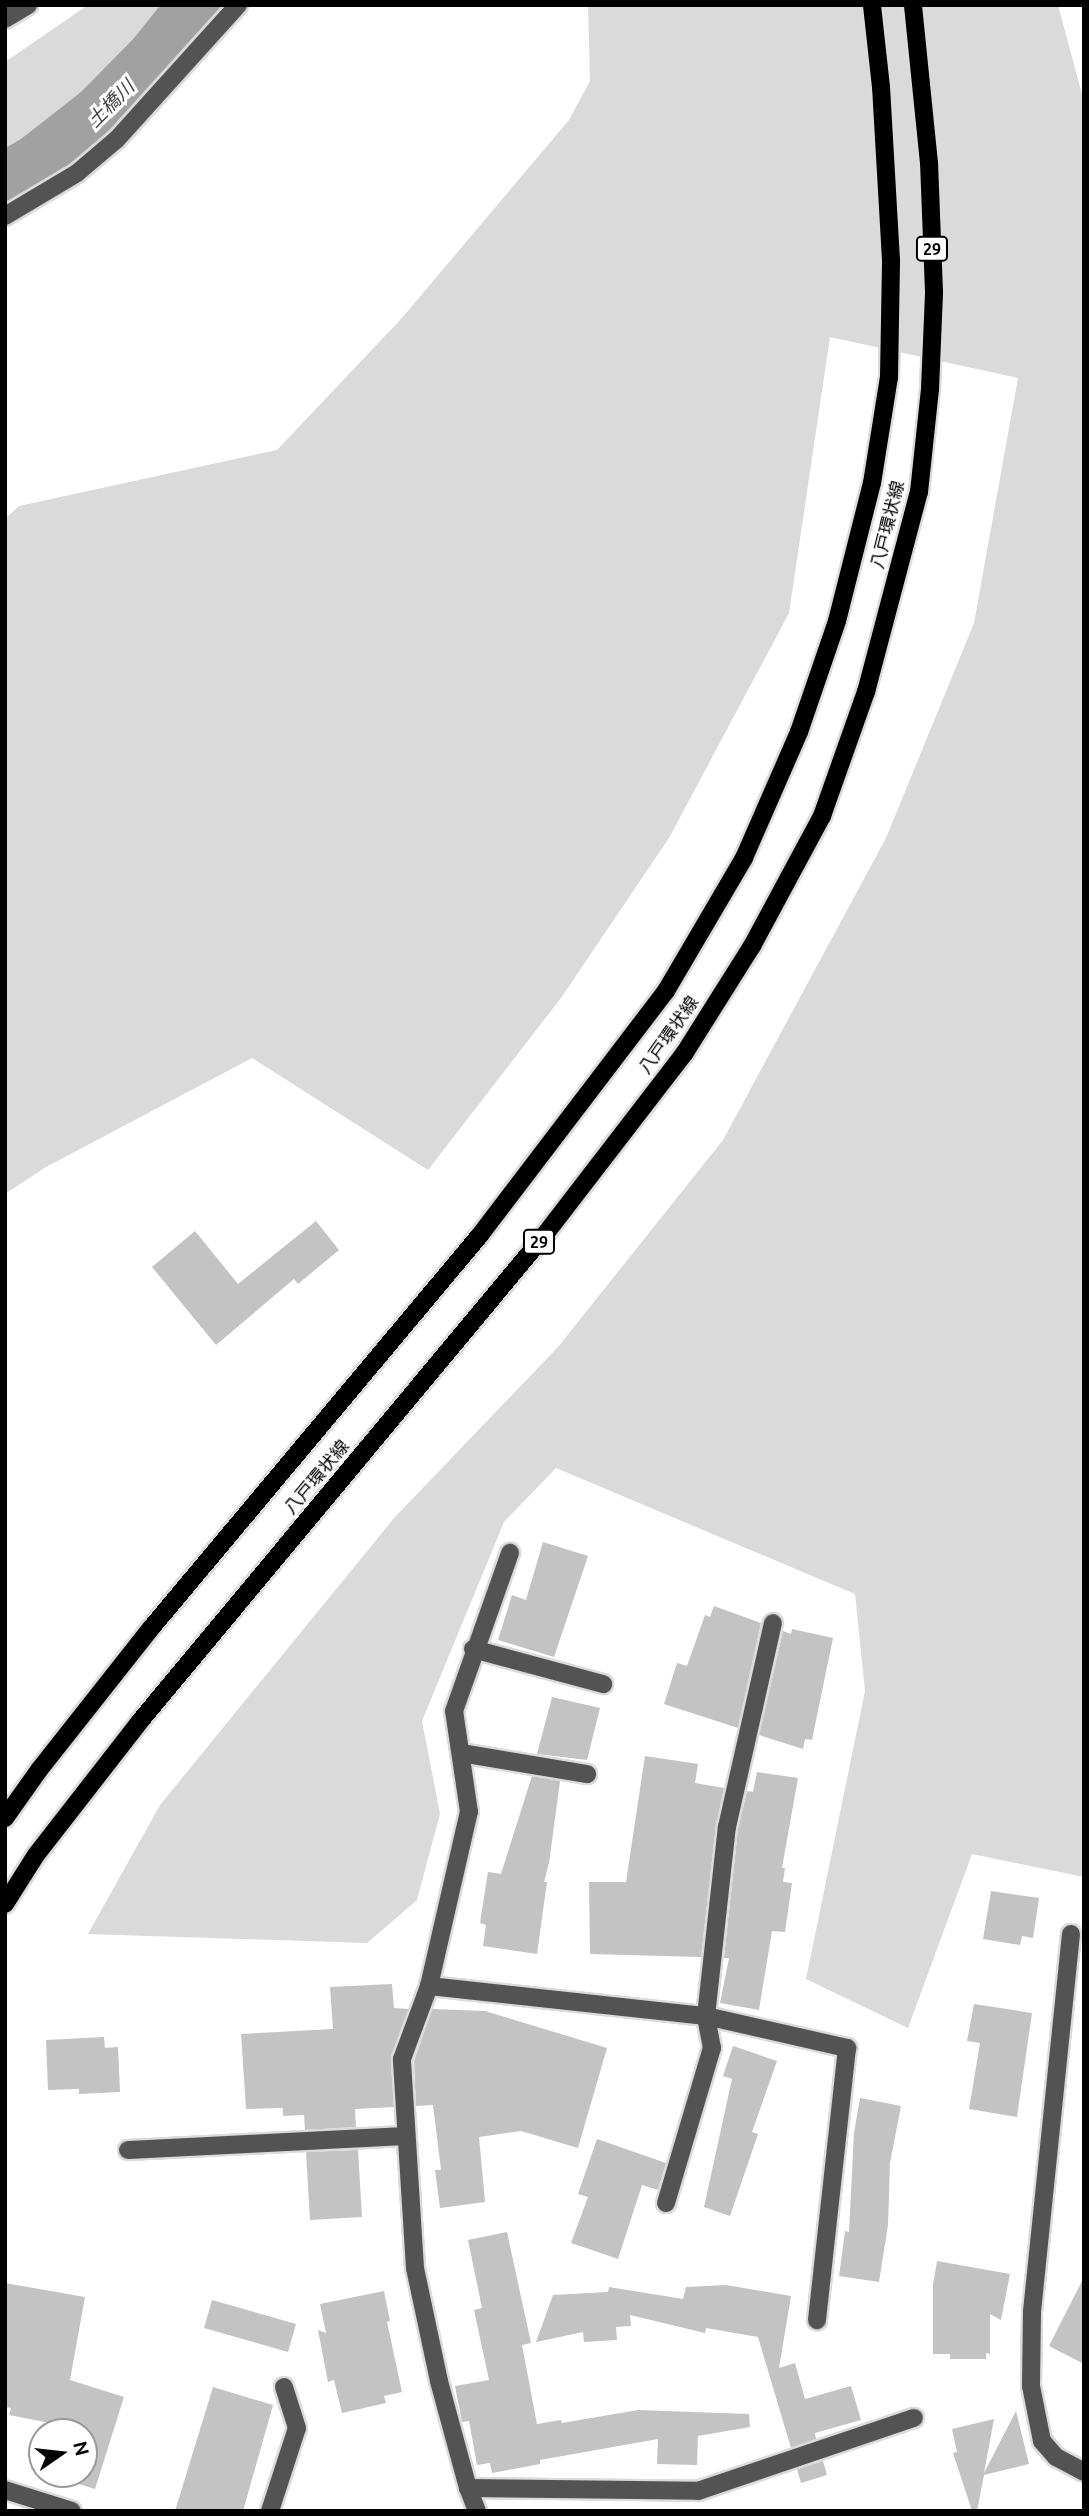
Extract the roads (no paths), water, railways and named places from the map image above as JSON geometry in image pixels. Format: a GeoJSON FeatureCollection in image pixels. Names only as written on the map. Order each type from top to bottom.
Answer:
{"type":"FeatureCollection","features":[{"type":"Feature","properties":{"kind":"main road","name":"八戸環状線"},"geometry":{"type":"LineString","coordinates":[[5,1818],[39,1769],[152,1627],[480,1235],[666,991],[744,858],[799,732],[836,621],[872,483],[889,377],[891,260],[881,87],[872,5]]}},
{"type":"Feature","properties":{"kind":"main road","name":"八戸環状線"},"geometry":{"type":"LineString","coordinates":[[5,1904],[37,1855],[141,1720],[543,1237],[684,1054],[752,946],[822,816],[866,692],[919,492],[930,389],[934,292],[929,163],[913,5]]}},
{"type":"Feature","properties":{"kind":"street"},"geometry":{"type":"LineString","coordinates":[[5,19],[28,5]]}},
{"type":"Feature","properties":{"kind":"street"},"geometry":{"type":"LineString","coordinates":[[5,216],[77,173],[117,139],[238,5]]}},
{"type":"Feature","properties":{"kind":"street"},"geometry":{"type":"LineString","coordinates":[[477,2511],[467,2488],[415,2268],[402,2059],[429,1986],[469,1812],[454,1711],[473,1649],[510,1553]]}},
{"type":"Feature","properties":{"kind":"street"},"geometry":{"type":"LineString","coordinates":[[666,2203],[712,2048],[706,2016],[727,1828],[773,1623]]}},
{"type":"Feature","properties":{"kind":"street"},"geometry":{"type":"LineString","coordinates":[[473,1649],[603,1684]]}},
{"type":"Feature","properties":{"kind":"street"},"geometry":{"type":"LineString","coordinates":[[461,1753],[587,1774]]}},
{"type":"Feature","properties":{"kind":"street"},"geometry":{"type":"LineString","coordinates":[[1070,1934],[1032,2312],[1031,2386],[1042,2441],[1056,2456],[1084,2472]]}},
{"type":"Feature","properties":{"kind":"street"},"geometry":{"type":"LineString","coordinates":[[429,1986],[706,2016],[847,2048],[817,2320]]}},
{"type":"Feature","properties":{"kind":"street"},"geometry":{"type":"LineString","coordinates":[[128,2150],[406,2136]]}},
{"type":"Feature","properties":{"kind":"street"},"geometry":{"type":"LineString","coordinates":[[270,2511],[298,2428],[284,2387]]}},
{"type":"Feature","properties":{"kind":"street"},"geometry":{"type":"LineString","coordinates":[[467,2488],[698,2491],[915,2418]]}},
{"type":"Feature","properties":{"kind":"street"},"geometry":{"type":"LineString","coordinates":[[5,2490],[72,2511]]}},
{"type":"Feature","properties":{"kind":"waterway","name":"土橋川"},"geometry":{"type":"LineString","coordinates":[[5,185],[38,166],[102,116],[159,58],[201,5]]}}]}
